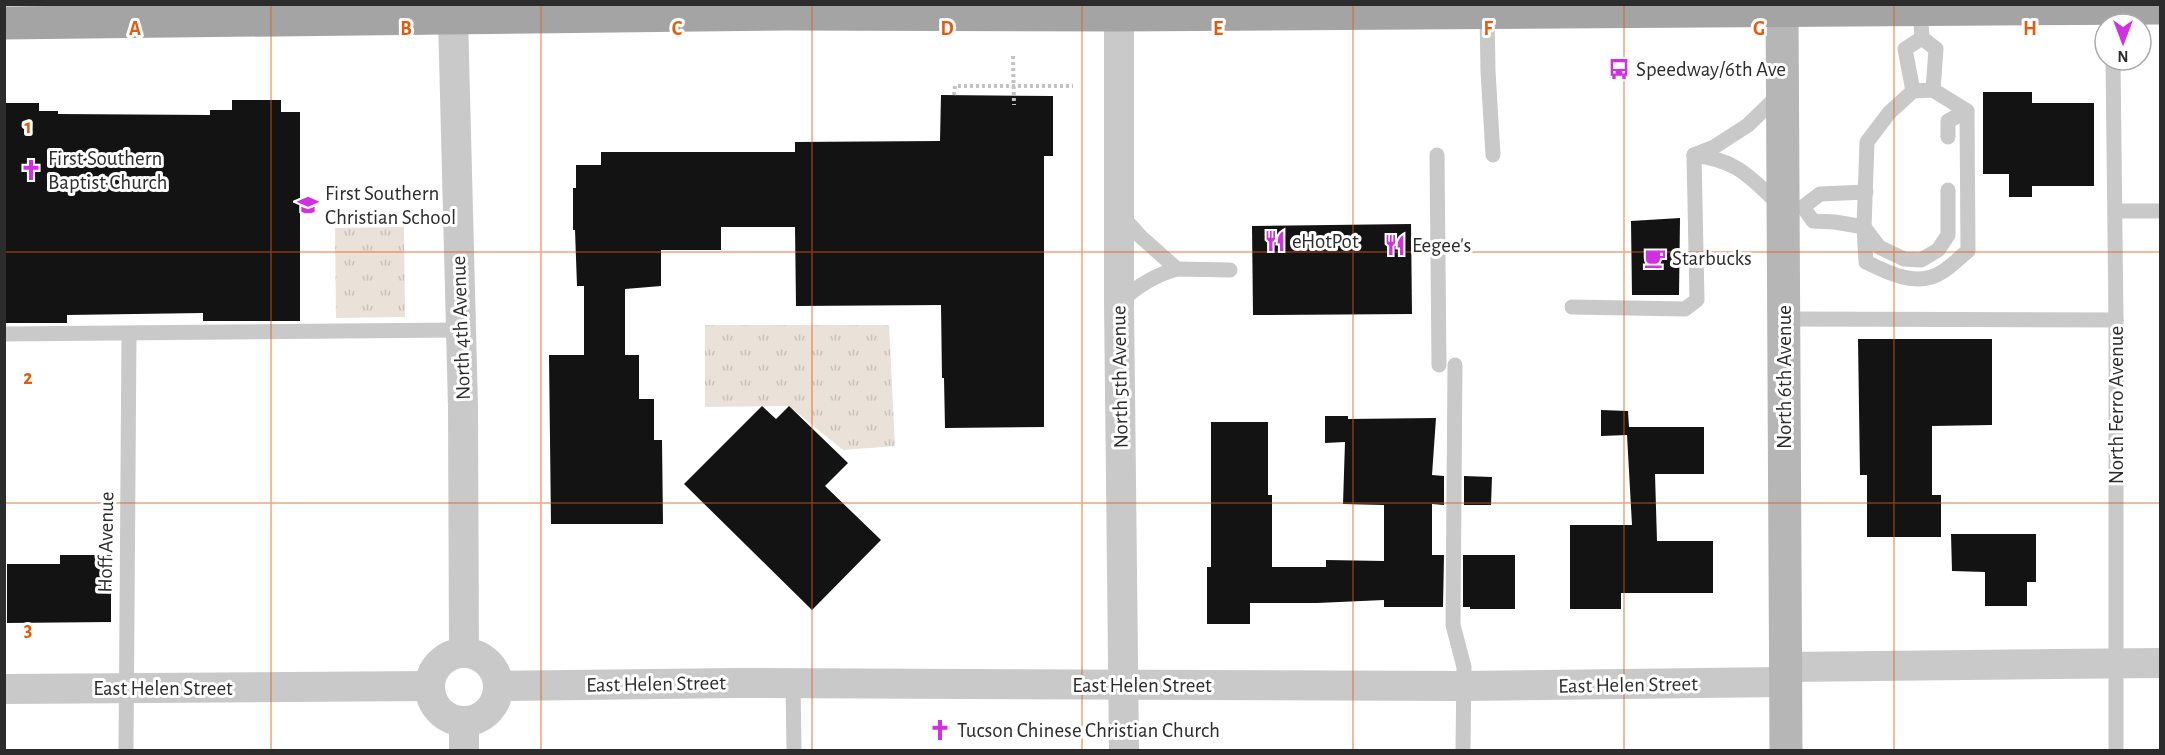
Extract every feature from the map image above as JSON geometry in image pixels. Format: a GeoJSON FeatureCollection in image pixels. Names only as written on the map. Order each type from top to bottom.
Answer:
{"type":"FeatureCollection","features":[{"type":"Feature","properties":{"kind":"main road"},"geometry":{"type":"LineString","coordinates":[[4,23],[119,13],[1450,8],[1487,12],[1782,8],[1907,15],[1972,7],[2113,12],[2160,8]]}},
{"type":"Feature","properties":{"kind":"street","name":"North 6th Avenue"},"geometry":{"type":"LineString","coordinates":[[1782,8],[1783,91],[1793,208],[1784,319],[1786,750]]}},
{"type":"Feature","properties":{"kind":"street","name":"North 5th Avenue"},"geometry":{"type":"LineString","coordinates":[[1119,10],[1119,303],[1124,750]]}},
{"type":"Feature","properties":{"kind":"street","name":"North 4th Avenue"},"geometry":{"type":"LineString","coordinates":[[453,11],[461,330],[464,652]]}},
{"type":"Feature","properties":{"kind":"street"},"geometry":{"type":"LineString","coordinates":[[464,652],[476,654],[486,661],[494,670],[498,686],[494,704],[487,713],[476,719],[464,721],[451,718],[441,712],[434,703],[430,686],[434,670],[442,661],[464,652]]}},
{"type":"Feature","properties":{"kind":"street","name":"East Helen Street"},"geometry":{"type":"LineString","coordinates":[[498,686],[793,684],[1464,686],[2160,663]]}},
{"type":"Feature","properties":{"kind":"street","name":"East Helen Street"},"geometry":{"type":"LineString","coordinates":[[4,689],[430,686]]}},
{"type":"Feature","properties":{"kind":"street"},"geometry":{"type":"LineString","coordinates":[[464,721],[464,750]]}},
{"type":"Feature","properties":{"kind":"lane"},"geometry":{"type":"LineString","coordinates":[[1487,12],[1493,155]]}},
{"type":"Feature","properties":{"kind":"lane"},"geometry":{"type":"LineString","coordinates":[[1907,15],[1936,49],[1933,90]]}},
{"type":"Feature","properties":{"kind":"lane"},"geometry":{"type":"LineString","coordinates":[[1907,15],[1905,49],[1913,91]]}},
{"type":"Feature","properties":{"kind":"lane","name":"North Ferro Avenue"},"geometry":{"type":"LineString","coordinates":[[2113,72],[2116,320],[2116,750]]}},
{"type":"Feature","properties":{"kind":"lane"},"geometry":{"type":"LineString","coordinates":[[1933,90],[1967,111],[1968,250],[1941,273],[1919,278],[1898,277],[1866,262],[1864,227],[1868,141],[1889,113],[1913,91],[1933,90]]}},
{"type":"Feature","properties":{"kind":"lane"},"geometry":{"type":"LineString","coordinates":[[1694,155],[1714,147],[1748,125],[1783,91]]}},
{"type":"Feature","properties":{"kind":"lane"},"geometry":{"type":"LineString","coordinates":[[1948,137],[1948,121],[1967,111]]}},
{"type":"Feature","properties":{"kind":"lane"},"geometry":{"type":"LineString","coordinates":[[1437,155],[1439,365]]}},
{"type":"Feature","properties":{"kind":"lane"},"geometry":{"type":"LineString","coordinates":[[1694,155],[1714,158],[1739,167],[1813,221],[1864,227],[1880,248],[1904,259],[1921,260],[1938,250],[1948,235],[1948,190]]}},
{"type":"Feature","properties":{"kind":"lane"},"geometry":{"type":"LineString","coordinates":[[1572,307],[1685,309],[1697,300],[1694,155]]}},
{"type":"Feature","properties":{"kind":"lane"},"geometry":{"type":"LineString","coordinates":[[1793,208],[1820,194],[1866,192]]}},
{"type":"Feature","properties":{"kind":"lane"},"geometry":{"type":"LineString","coordinates":[[2115,211],[2160,211]]}},
{"type":"Feature","properties":{"kind":"lane"},"geometry":{"type":"LineString","coordinates":[[1120,214],[1177,269]]}},
{"type":"Feature","properties":{"kind":"lane"},"geometry":{"type":"LineString","coordinates":[[1119,303],[1136,288],[1158,275],[1177,269],[1230,270]]}},
{"type":"Feature","properties":{"kind":"lane"},"geometry":{"type":"LineString","coordinates":[[1784,319],[2116,320]]}},
{"type":"Feature","properties":{"kind":"lane"},"geometry":{"type":"LineString","coordinates":[[4,334],[461,330]]}},
{"type":"Feature","properties":{"kind":"lane","name":"Hoff Avenue"},"geometry":{"type":"LineString","coordinates":[[126,750],[129,334]]}},
{"type":"Feature","properties":{"kind":"lane"},"geometry":{"type":"LineString","coordinates":[[1455,365],[1453,625],[1464,667],[1463,750]]}},
{"type":"Feature","properties":{"kind":"lane"},"geometry":{"type":"LineString","coordinates":[[793,684],[794,750]]}},
{"type":"Feature","properties":{"kind":"path"},"geometry":{"type":"LineString","coordinates":[[1013,56],[1014,105]]}},
{"type":"Feature","properties":{"kind":"path"},"geometry":{"type":"LineString","coordinates":[[954,95],[955,86],[1073,86]]}},
{"type":"Feature","properties":{"kind":"green space"},"geometry":{"type":"Polygon","coordinates":[[[404,227],[405,317],[336,318],[335,228],[404,227]]]}},
{"type":"Feature","properties":{"kind":"green space"},"geometry":{"type":"Polygon","coordinates":[[[705,325],[889,325],[895,446],[843,450],[789,406],[705,407],[705,325]]]}},
{"type":"Feature","properties":{"kind":"building"},"geometry":{"type":"Polygon","coordinates":[[[1983,92],[2032,92],[2032,103],[2094,103],[2094,186],[2032,186],[2032,197],[2009,197],[2009,174],[1983,174],[1983,92]]]}},
{"type":"Feature","properties":{"kind":"building"},"geometry":{"type":"Polygon","coordinates":[[[941,95],[1053,96],[1053,156],[1044,156],[1044,427],[945,428],[941,305],[796,306],[795,227],[721,227],[721,250],[661,250],[661,286],[625,289],[625,355],[639,355],[639,399],[654,399],[654,440],[662,440],[663,524],[551,524],[549,355],[584,355],[584,286],[577,286],[575,230],[573,230],[573,188],[576,188],[576,165],[601,165],[601,152],[795,152],[795,142],[940,141],[941,95]]]}},
{"type":"Feature","properties":{"kind":"building"},"geometry":{"type":"Polygon","coordinates":[[[232,100],[281,100],[281,112],[300,112],[300,321],[203,321],[203,313],[67,315],[67,323],[4,323],[4,103],[39,103],[39,111],[58,111],[58,114],[210,115],[210,110],[232,110],[232,100]]]}},
{"type":"Feature","properties":{"kind":"building","name":"Starbucks"},"geometry":{"type":"Polygon","coordinates":[[[1680,218],[1679,295],[1632,295],[1631,221],[1680,218]]]}},
{"type":"Feature","properties":{"kind":"building"},"geometry":{"type":"Polygon","coordinates":[[[1411,224],[1412,314],[1253,315],[1252,226],[1411,224]]]}},
{"type":"Feature","properties":{"kind":"building"},"geometry":{"type":"Polygon","coordinates":[[[1858,339],[1992,339],[1992,425],[1932,426],[1932,495],[1941,495],[1941,537],[1867,537],[1867,475],[1860,475],[1858,339]]]}},
{"type":"Feature","properties":{"kind":"building"},"geometry":{"type":"Polygon","coordinates":[[[762,406],[776,419],[789,406],[848,463],[825,486],[881,540],[812,610],[684,484],[762,406]]]}},
{"type":"Feature","properties":{"kind":"building"},"geometry":{"type":"Polygon","coordinates":[[[1601,410],[1628,411],[1629,427],[1704,427],[1704,474],[1655,474],[1657,541],[1713,541],[1713,593],[1621,593],[1621,609],[1570,609],[1570,525],[1632,525],[1627,435],[1601,436],[1601,410]]]}},
{"type":"Feature","properties":{"kind":"building"},"geometry":{"type":"Polygon","coordinates":[[[1325,416],[1348,416],[1348,419],[1436,418],[1432,475],[1444,476],[1444,505],[1432,504],[1432,555],[1444,555],[1443,607],[1384,607],[1384,600],[1250,603],[1250,624],[1207,624],[1207,567],[1211,567],[1211,422],[1268,422],[1268,495],[1272,495],[1272,567],[1326,567],[1326,560],[1384,561],[1384,505],[1343,504],[1345,442],[1325,443],[1325,416]]]}},
{"type":"Feature","properties":{"kind":"building"},"geometry":{"type":"Polygon","coordinates":[[[1464,476],[1492,477],[1491,505],[1464,505],[1464,476]]]}},
{"type":"Feature","properties":{"kind":"building"},"geometry":{"type":"Polygon","coordinates":[[[1951,534],[2036,534],[2036,582],[2027,582],[2027,606],[1985,606],[1985,572],[1952,571],[1951,534]]]}},
{"type":"Feature","properties":{"kind":"building"},"geometry":{"type":"Polygon","coordinates":[[[60,555],[111,555],[111,622],[7,623],[7,564],[60,564],[60,555]]]}},
{"type":"Feature","properties":{"kind":"building"},"geometry":{"type":"Polygon","coordinates":[[[1463,555],[1515,555],[1515,609],[1463,607],[1463,555]]]}},
{"type":"Feature","properties":{"kind":"place","name":"Speedway/6th Ave"},"geometry":{"type":"Point","coordinates":[1619,69]}},
{"type":"Feature","properties":{"kind":"place","name":"First Southern Baptist Church"},"geometry":{"type":"Point","coordinates":[31,170]}},
{"type":"Feature","properties":{"kind":"place","name":"First Southern Christian School"},"geometry":{"type":"Point","coordinates":[308,205]}},
{"type":"Feature","properties":{"kind":"place","name":"eHotPot"},"geometry":{"type":"Point","coordinates":[1275,241]}},
{"type":"Feature","properties":{"kind":"place","name":"Eegee's"},"geometry":{"type":"Point","coordinates":[1395,245]}},
{"type":"Feature","properties":{"kind":"place","name":"Starbucks"},"geometry":{"type":"Point","coordinates":[1655,258]}},
{"type":"Feature","properties":{"kind":"place","name":"Tucson Chinese Christian Church"},"geometry":{"type":"Point","coordinates":[940,730]}}]}
